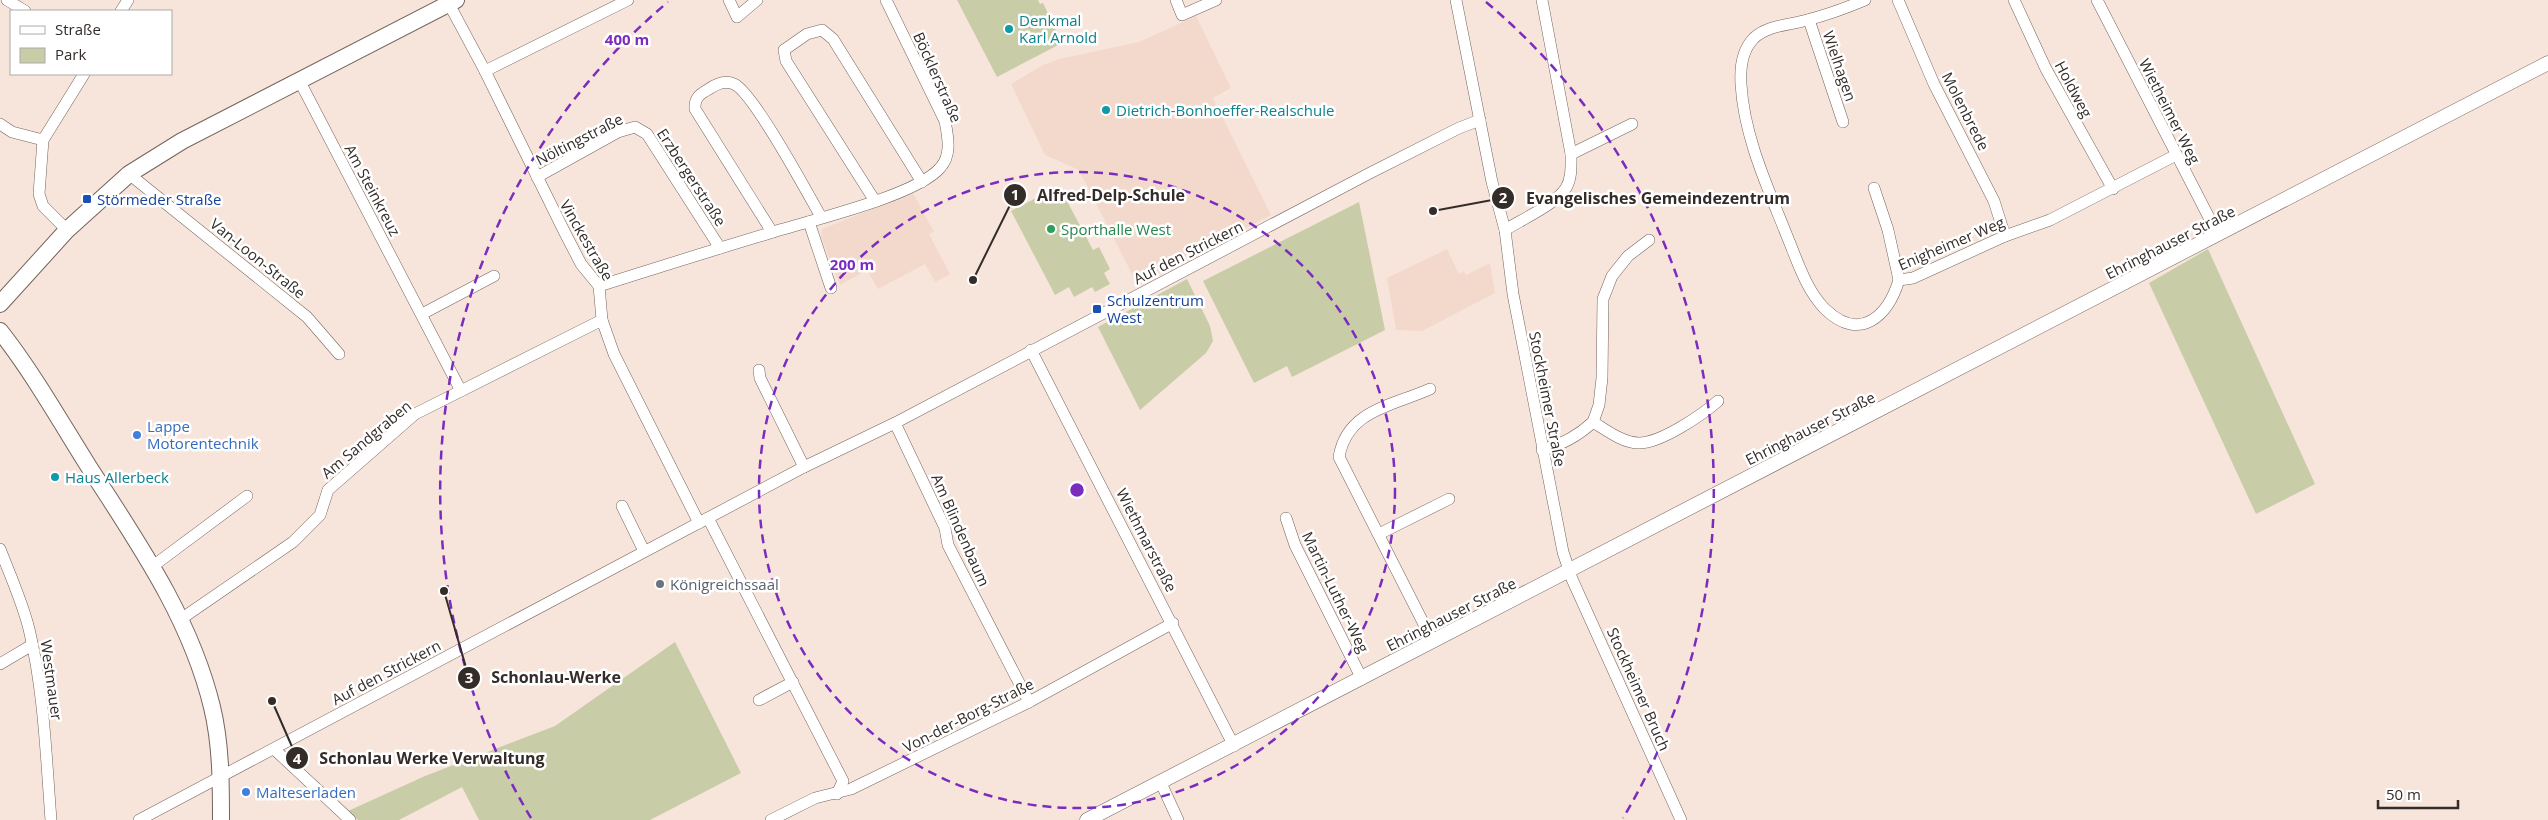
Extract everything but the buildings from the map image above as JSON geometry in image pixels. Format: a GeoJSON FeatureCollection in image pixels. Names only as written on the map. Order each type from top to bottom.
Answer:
{"type":"FeatureCollection","features":[{"type":"Feature","properties":{"kind":"main road"},"geometry":{"type":"LineString","coordinates":[[0,304],[67,230],[128,174],[182,141],[453,2]]}},
{"type":"Feature","properties":{"kind":"main road"},"geometry":{"type":"LineString","coordinates":[[0,331],[153,566],[181,619],[204,678],[212,708],[221,775],[221,820]]}},
{"type":"Feature","properties":{"kind":"street"},"geometry":{"type":"LineString","coordinates":[[7,0],[23,10]]}},
{"type":"Feature","properties":{"kind":"street"},"geometry":{"type":"LineString","coordinates":[[485,70],[628,0]]}},
{"type":"Feature","properties":{"kind":"street"},"geometry":{"type":"LineString","coordinates":[[729,0],[736,17],[757,0]]}},
{"type":"Feature","properties":{"kind":"street","name":"Böcklerstraße"},"geometry":{"type":"LineString","coordinates":[[886,0],[945,121],[948,148],[940,168],[922,182]]}},
{"type":"Feature","properties":{"kind":"street"},"geometry":{"type":"LineString","coordinates":[[1176,0],[1182,15],[1216,0]]}},
{"type":"Feature","properties":{"kind":"street","name":"Stockheimer Straße"},"geometry":{"type":"LineString","coordinates":[[1456,0],[1492,182],[1505,230],[1513,294],[1542,450],[1570,571]]}},
{"type":"Feature","properties":{"kind":"street"},"geometry":{"type":"LineString","coordinates":[[1505,230],[1552,201],[1566,188],[1571,172],[1571,154],[1542,0]]}},
{"type":"Feature","properties":{"kind":"street","name":"Enigheimer Weg"},"geometry":{"type":"LineString","coordinates":[[1865,0],[1809,20],[1767,30],[1754,38],[1742,60],[1741,83],[1744,107],[1764,179],[1806,281],[1824,308],[1836,317],[1853,324],[1868,323],[1881,315],[1893,300],[1899,280],[1913,278],[2005,236],[2050,220],[2176,155]]}},
{"type":"Feature","properties":{"kind":"street","name":"Molenbrede"},"geometry":{"type":"LineString","coordinates":[[1898,0],[1930,75],[1994,201],[2005,236]]}},
{"type":"Feature","properties":{"kind":"street","name":"Holdweg"},"geometry":{"type":"LineString","coordinates":[[2014,0],[2046,69],[2112,189]]}},
{"type":"Feature","properties":{"kind":"street","name":"Wietheimer Weg"},"geometry":{"type":"LineString","coordinates":[[2097,0],[2218,235]]}},
{"type":"Feature","properties":{"kind":"street","name":"Vinckestraße"},"geometry":{"type":"LineString","coordinates":[[453,2],[581,264],[599,286],[602,320],[614,354],[793,682],[843,781],[837,794]]}},
{"type":"Feature","properties":{"kind":"street","name":"Wielhagen"},"geometry":{"type":"LineString","coordinates":[[1809,20],[1843,122]]}},
{"type":"Feature","properties":{"kind":"street"},"geometry":{"type":"LineString","coordinates":[[599,286],[875,201],[922,182],[847,58],[833,39],[822,30],[794,42],[784,50],[786,61],[875,201]]}},
{"type":"Feature","properties":{"kind":"street","name":"Ehringhauser Straße"},"geometry":{"type":"LineString","coordinates":[[1087,820],[1234,746],[2548,63]]}},
{"type":"Feature","properties":{"kind":"street"},"geometry":{"type":"LineString","coordinates":[[67,230],[43,206],[39,194],[43,140],[83,75]]}},
{"type":"Feature","properties":{"kind":"street","name":"Am Steinkreuz"},"geometry":{"type":"LineString","coordinates":[[299,80],[461,391]]}},
{"type":"Feature","properties":{"kind":"street"},"geometry":{"type":"LineString","coordinates":[[772,232],[695,109],[694,103],[698,95],[721,82],[734,84],[749,98],[779,144],[821,217]]}},
{"type":"Feature","properties":{"kind":"street","name":"Auf den Strickern"},"geometry":{"type":"LineString","coordinates":[[139,820],[804,467],[895,423],[1370,173],[1458,128],[1480,120]]}},
{"type":"Feature","properties":{"kind":"street"},"geometry":{"type":"LineString","coordinates":[[0,124],[12,132],[43,140]]}},
{"type":"Feature","properties":{"kind":"street"},"geometry":{"type":"LineString","coordinates":[[1571,154],[1632,124]]}},
{"type":"Feature","properties":{"kind":"street","name":"Nöltingstraße"},"geometry":{"type":"LineString","coordinates":[[537,177],[618,132],[635,127]]}},
{"type":"Feature","properties":{"kind":"street","name":"Erzbergerstraße"},"geometry":{"type":"LineString","coordinates":[[635,127],[647,134],[720,248]]}},
{"type":"Feature","properties":{"kind":"street","name":"Van-Loon-Straße"},"geometry":{"type":"LineString","coordinates":[[128,174],[307,317],[339,354]]}},
{"type":"Feature","properties":{"kind":"street"},"geometry":{"type":"LineString","coordinates":[[1874,188],[1888,230],[1899,280]]}},
{"type":"Feature","properties":{"kind":"street"},"geometry":{"type":"LineString","coordinates":[[809,222],[831,288]]}},
{"type":"Feature","properties":{"kind":"street"},"geometry":{"type":"LineString","coordinates":[[1542,450],[1557,446],[1582,432],[1593,422],[1599,405],[1602,378],[1603,299],[1612,276],[1628,256],[1650,240]]}},
{"type":"Feature","properties":{"kind":"street"},"geometry":{"type":"LineString","coordinates":[[422,314],[494,276]]}},
{"type":"Feature","properties":{"kind":"street","name":"Am Sandgraben"},"geometry":{"type":"LineString","coordinates":[[181,619],[293,542],[320,515],[328,490],[415,414],[602,320]]}},
{"type":"Feature","properties":{"kind":"street","name":"Wiethmarstraße"},"geometry":{"type":"LineString","coordinates":[[1032,350],[1173,623],[1234,746]]}},
{"type":"Feature","properties":{"kind":"street"},"geometry":{"type":"LineString","coordinates":[[759,370],[760,378],[804,467]]}},
{"type":"Feature","properties":{"kind":"street"},"geometry":{"type":"LineString","coordinates":[[1430,389],[1369,414],[1350,428],[1342,441],[1339,457],[1433,642]]}},
{"type":"Feature","properties":{"kind":"street"},"geometry":{"type":"LineString","coordinates":[[1593,422],[1622,438],[1639,443],[1657,439],[1705,413],[1718,401]]}},
{"type":"Feature","properties":{"kind":"street","name":"Am Blindenbaum"},"geometry":{"type":"LineString","coordinates":[[895,423],[945,528],[948,545],[1029,702]]}},
{"type":"Feature","properties":{"kind":"street"},"geometry":{"type":"LineString","coordinates":[[153,566],[247,496]]}},
{"type":"Feature","properties":{"kind":"street"},"geometry":{"type":"LineString","coordinates":[[1379,534],[1449,499]]}},
{"type":"Feature","properties":{"kind":"street"},"geometry":{"type":"LineString","coordinates":[[622,506],[644,551]]}},
{"type":"Feature","properties":{"kind":"street","name":"Martin-Luther-Weg"},"geometry":{"type":"LineString","coordinates":[[1286,518],[1294,545],[1362,679]]}},
{"type":"Feature","properties":{"kind":"street","name":"Westmauer"},"geometry":{"type":"LineString","coordinates":[[0,549],[19,598],[39,680],[51,820]]}},
{"type":"Feature","properties":{"kind":"street","name":"Stockheimer Bruch"},"geometry":{"type":"LineString","coordinates":[[1570,571],[1681,820]]}},
{"type":"Feature","properties":{"kind":"street","name":"Von-der-Borg-Straße"},"geometry":{"type":"LineString","coordinates":[[771,820],[815,798],[851,790],[1029,702],[1173,623]]}},
{"type":"Feature","properties":{"kind":"street"},"geometry":{"type":"LineString","coordinates":[[0,664],[32,645]]}},
{"type":"Feature","properties":{"kind":"street"},"geometry":{"type":"LineString","coordinates":[[759,700],[793,682]]}},
{"type":"Feature","properties":{"kind":"street"},"geometry":{"type":"LineString","coordinates":[[274,749],[350,820]]}},
{"type":"Feature","properties":{"kind":"street"},"geometry":{"type":"LineString","coordinates":[[1161,783],[1178,820]]}},
{"type":"Feature","properties":{"kind":"shaded area"},"geometry":{"type":"Polygon","coordinates":[[[1196,16],[1231,88],[1213,98],[1271,215],[1137,284],[1079,170],[1045,155],[1011,84],[1043,65],[1059,59],[1139,42],[1196,16]]]}},
{"type":"Feature","properties":{"kind":"shaded area"},"geometry":{"type":"Polygon","coordinates":[[[913,193],[934,232],[929,234],[950,274],[935,282],[925,264],[878,289],[867,270],[840,285],[821,237],[822,229],[913,193]]]}},
{"type":"Feature","properties":{"kind":"shaded area"},"geometry":{"type":"Polygon","coordinates":[[[1447,249],[1459,274],[1464,271],[1466,275],[1490,263],[1495,293],[1422,331],[1396,330],[1387,278],[1447,249]]]}},
{"type":"Feature","properties":{"kind":"green space"},"geometry":{"type":"Polygon","coordinates":[[[957,0],[1038,0],[1040,4],[1043,3],[1062,43],[997,77],[957,0]]]}},
{"type":"Feature","properties":{"kind":"green space","name":"Sporthalle West"},"geometry":{"type":"Polygon","coordinates":[[[1059,186],[1093,250],[1099,247],[1110,269],[1104,273],[1110,284],[1095,292],[1092,287],[1074,297],[1069,287],[1055,295],[1011,211],[1059,186]]]}},
{"type":"Feature","properties":{"kind":"green space"},"geometry":{"type":"Polygon","coordinates":[[[1359,202],[1385,330],[1292,377],[1287,366],[1254,383],[1203,281],[1359,202]]]}},
{"type":"Feature","properties":{"kind":"green space"},"geometry":{"type":"Polygon","coordinates":[[[2208,249],[2315,484],[2256,514],[2149,283],[2208,249]]]}},
{"type":"Feature","properties":{"kind":"green space"},"geometry":{"type":"Polygon","coordinates":[[[1187,279],[1210,326],[1213,341],[1206,353],[1140,410],[1098,327],[1187,279]]]}},
{"type":"Feature","properties":{"kind":"green space"},"geometry":{"type":"Polygon","coordinates":[[[675,642],[741,773],[650,820],[479,820],[462,787],[399,820],[358,820],[348,811],[425,776],[555,726],[675,642]]]}},
{"type":"Feature","properties":{"kind":"place","name":"Denkmal Karl Arnold"},"geometry":{"type":"Point","coordinates":[1009,29]}},
{"type":"Feature","properties":{"kind":"place","name":"Dietrich-Bonhoeffer-Realschule"},"geometry":{"type":"Point","coordinates":[1106,110]}},
{"type":"Feature","properties":{"kind":"place","name":"Störmeder Straße"},"geometry":{"type":"Point","coordinates":[87,199]}},
{"type":"Feature","properties":{"kind":"place","name":"Evangelisches Gemeindezentrum"},"geometry":{"type":"Point","coordinates":[1433,211]}},
{"type":"Feature","properties":{"kind":"place","name":"Sporthalle West"},"geometry":{"type":"Point","coordinates":[1051,229]}},
{"type":"Feature","properties":{"kind":"place","name":"Alfred-Delp-Schule"},"geometry":{"type":"Point","coordinates":[973,280]}},
{"type":"Feature","properties":{"kind":"place","name":"Schulzentrum West"},"geometry":{"type":"Point","coordinates":[1097,309]}},
{"type":"Feature","properties":{"kind":"place","name":"Lappe Motorentechnik"},"geometry":{"type":"Point","coordinates":[137,435]}},
{"type":"Feature","properties":{"kind":"place","name":"Haus Allerbeck"},"geometry":{"type":"Point","coordinates":[55,477]}},
{"type":"Feature","properties":{"kind":"place","name":"Königreichssaal"},"geometry":{"type":"Point","coordinates":[660,584]}},
{"type":"Feature","properties":{"kind":"place","name":"Schonlau-Werke"},"geometry":{"type":"Point","coordinates":[444,591]}},
{"type":"Feature","properties":{"kind":"place","name":"Schonlau Werke Verwaltung"},"geometry":{"type":"Point","coordinates":[272,701]}},
{"type":"Feature","properties":{"kind":"place","name":"Malteserladen"},"geometry":{"type":"Point","coordinates":[246,792]}}]}
